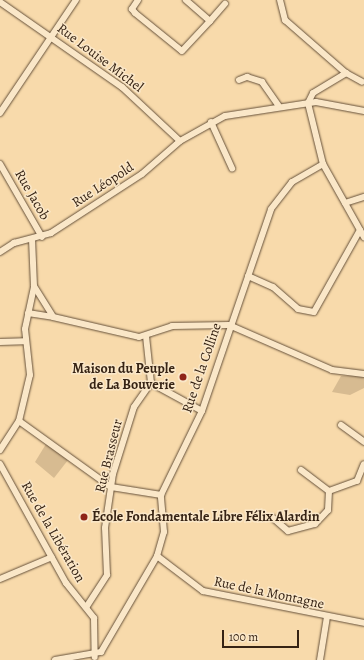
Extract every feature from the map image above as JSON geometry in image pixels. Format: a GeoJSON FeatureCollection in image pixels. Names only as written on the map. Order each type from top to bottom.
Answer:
{"type":"FeatureCollection","features":[{"type":"Feature","properties":{"kind":"street"},"geometry":{"type":"LineString","coordinates":[[0,113],[76,0]]}},
{"type":"Feature","properties":{"kind":"street"},"geometry":{"type":"LineString","coordinates":[[138,0],[132,9],[135,13],[182,51],[225,4]]}},
{"type":"Feature","properties":{"kind":"street"},"geometry":{"type":"LineString","coordinates":[[186,0],[210,21]]}},
{"type":"Feature","properties":{"kind":"street"},"geometry":{"type":"LineString","coordinates":[[280,0],[285,20],[346,73],[362,82]]}},
{"type":"Feature","properties":{"kind":"street","name":"Rue Louise Michel"},"geometry":{"type":"LineString","coordinates":[[0,2],[51,36],[122,87],[180,141]]}},
{"type":"Feature","properties":{"kind":"street"},"geometry":{"type":"LineString","coordinates":[[346,73],[313,93],[308,103],[323,164],[364,236]]}},
{"type":"Feature","properties":{"kind":"street"},"geometry":{"type":"LineString","coordinates":[[239,80],[247,77],[262,82],[280,106]]}},
{"type":"Feature","properties":{"kind":"street","name":"Rue Léopold"},"geometry":{"type":"LineString","coordinates":[[0,252],[14,243],[42,237],[137,178],[180,141],[212,122],[231,114],[308,103],[335,103],[364,111]]}},
{"type":"Feature","properties":{"kind":"street"},"geometry":{"type":"LineString","coordinates":[[212,122],[232,168]]}},
{"type":"Feature","properties":{"kind":"street","name":"Rue Jacob"},"geometry":{"type":"LineString","coordinates":[[0,164],[42,237]]}},
{"type":"Feature","properties":{"kind":"street","name":"Rue de la Colline"},"geometry":{"type":"LineString","coordinates":[[161,495],[202,411],[229,325],[275,201],[292,182],[323,164]]}},
{"type":"Feature","properties":{"kind":"street"},"geometry":{"type":"LineString","coordinates":[[345,202],[364,197]]}},
{"type":"Feature","properties":{"kind":"street"},"geometry":{"type":"LineString","coordinates":[[248,276],[273,287],[298,309],[314,312],[360,230]]}},
{"type":"Feature","properties":{"kind":"street"},"geometry":{"type":"LineString","coordinates":[[0,450],[19,421],[30,375],[31,359],[24,341],[34,286],[32,240]]}},
{"type":"Feature","properties":{"kind":"street"},"geometry":{"type":"LineString","coordinates":[[34,286],[53,317]]}},
{"type":"Feature","properties":{"kind":"street"},"geometry":{"type":"LineString","coordinates":[[28,313],[146,336],[172,326],[229,325],[332,370],[364,374]]}},
{"type":"Feature","properties":{"kind":"street"},"geometry":{"type":"LineString","coordinates":[[146,336],[150,383],[202,411]]}},
{"type":"Feature","properties":{"kind":"street"},"geometry":{"type":"LineString","coordinates":[[0,342],[24,341]]}},
{"type":"Feature","properties":{"kind":"street","name":"Rue Brasseur"},"geometry":{"type":"LineString","coordinates":[[87,606],[107,575],[105,528],[111,487],[134,407],[150,383]]}},
{"type":"Feature","properties":{"kind":"street"},"geometry":{"type":"LineString","coordinates":[[19,421],[111,487],[161,495],[164,532],[157,556],[95,658],[54,660]]}},
{"type":"Feature","properties":{"kind":"street"},"geometry":{"type":"LineString","coordinates":[[342,425],[364,442]]}},
{"type":"Feature","properties":{"kind":"street","name":"Rue de la Libération"},"geometry":{"type":"LineString","coordinates":[[0,464],[66,583],[87,606],[94,618],[95,658]]}},
{"type":"Feature","properties":{"kind":"street"},"geometry":{"type":"LineString","coordinates":[[329,491],[362,479],[364,464]]}},
{"type":"Feature","properties":{"kind":"street"},"geometry":{"type":"LineString","coordinates":[[301,470],[329,491]]}},
{"type":"Feature","properties":{"kind":"street"},"geometry":{"type":"LineString","coordinates":[[272,518],[288,531],[315,524],[328,510],[329,491]]}},
{"type":"Feature","properties":{"kind":"street","name":"Rue de la Montagne"},"geometry":{"type":"LineString","coordinates":[[157,556],[203,591],[327,617],[364,623]]}},
{"type":"Feature","properties":{"kind":"street"},"geometry":{"type":"LineString","coordinates":[[0,579],[52,557]]}},
{"type":"Feature","properties":{"kind":"street"},"geometry":{"type":"LineString","coordinates":[[320,660],[327,617]]}},
{"type":"Feature","properties":{"kind":"shaded area"},"geometry":{"type":"Polygon","coordinates":[[[341,376],[364,376],[364,388],[350,395],[332,392],[341,376]]]}},
{"type":"Feature","properties":{"kind":"shaded area"},"geometry":{"type":"Polygon","coordinates":[[[46,444],[68,460],[54,478],[35,462],[46,444]]]}},
{"type":"Feature","properties":{"kind":"place","name":"Maison du Peuple de La Bouverie"},"geometry":{"type":"Point","coordinates":[183,377]}},
{"type":"Feature","properties":{"kind":"place","name":"École Fondamentale Libre Félix Alardin"},"geometry":{"type":"Point","coordinates":[84,517]}}]}
